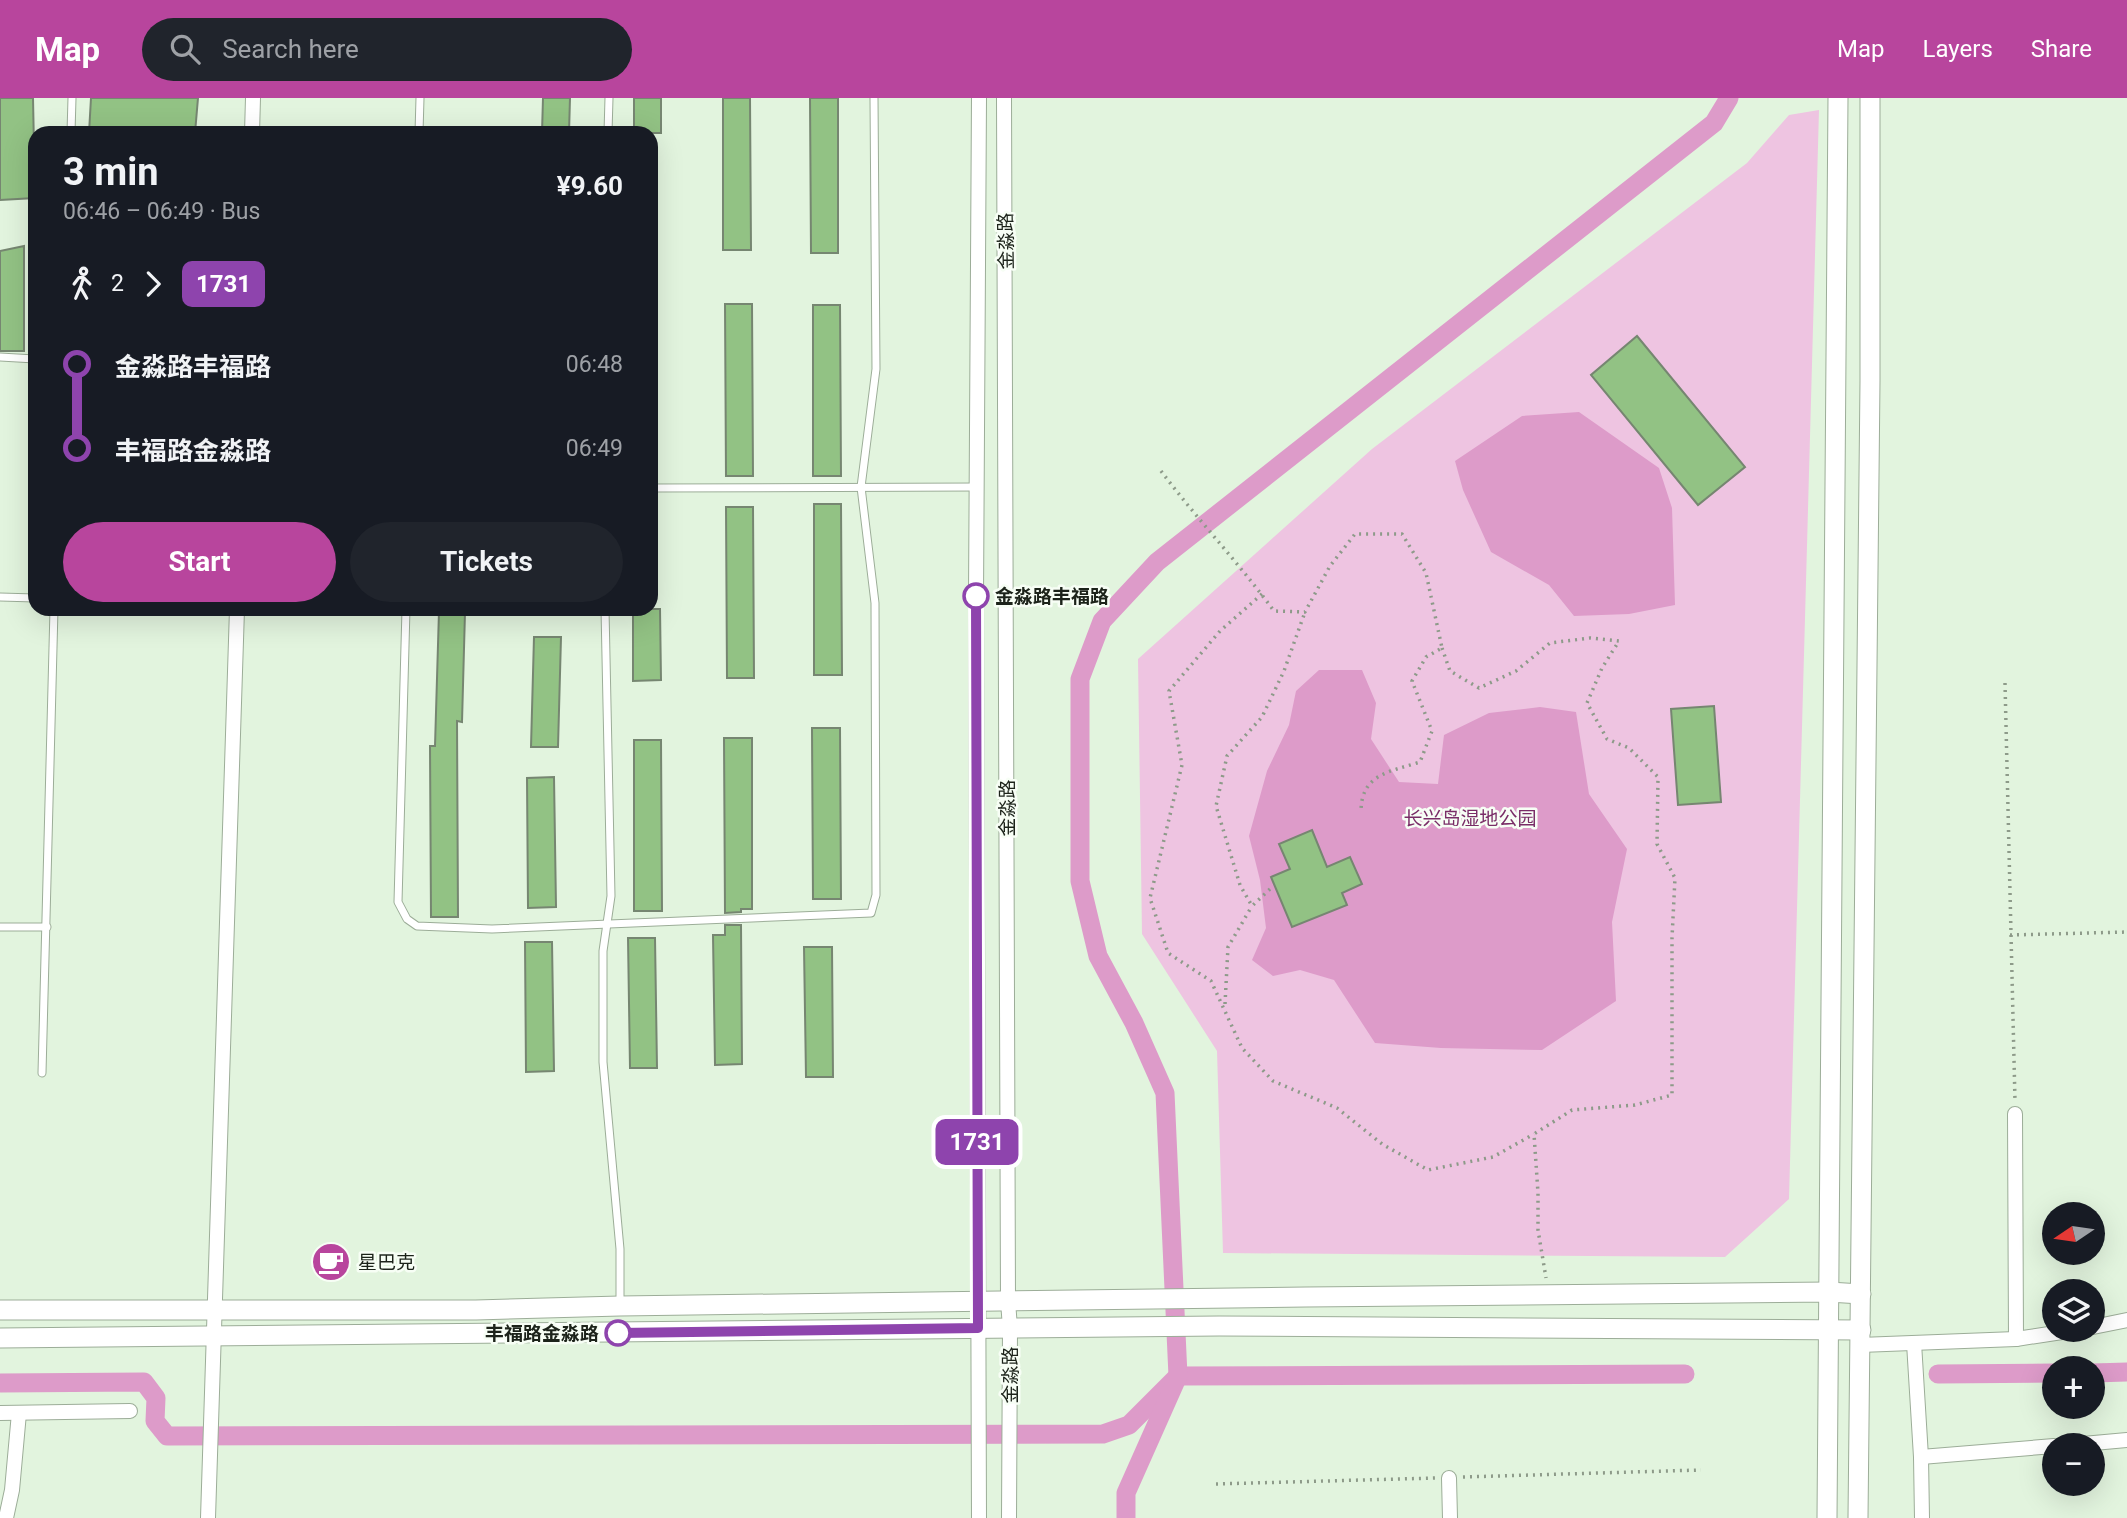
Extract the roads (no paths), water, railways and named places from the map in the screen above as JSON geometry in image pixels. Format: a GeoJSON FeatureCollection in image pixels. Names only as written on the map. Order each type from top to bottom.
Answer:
{"type":"FeatureCollection","features":[{"type":"Feature","properties":{"kind":"street"},"geometry":{"type":"LineString","coordinates":[[252,126],[253,98]]}},
{"type":"Feature","properties":{"kind":"street","name":"金淼路"},"geometry":{"type":"LineString","coordinates":[[979,98],[976,596],[979,1518]]}},
{"type":"Feature","properties":{"kind":"street","name":"金淼路"},"geometry":{"type":"LineString","coordinates":[[1004,98],[1009,1518]]}},
{"type":"Feature","properties":{"kind":"street"},"geometry":{"type":"LineString","coordinates":[[1827,1518],[1838,98]]}},
{"type":"Feature","properties":{"kind":"street"},"geometry":{"type":"LineString","coordinates":[[1858,1518],[1870,98]]}},
{"type":"Feature","properties":{"kind":"street"},"geometry":{"type":"LineString","coordinates":[[208,1518],[237,616]]}},
{"type":"Feature","properties":{"kind":"street"},"geometry":{"type":"LineString","coordinates":[[2015,1114],[2016,1339]]}},
{"type":"Feature","properties":{"kind":"street"},"geometry":{"type":"LineString","coordinates":[[0,1310],[475,1310],[1122,1299],[1861,1294]]}},
{"type":"Feature","properties":{"kind":"street"},"geometry":{"type":"LineString","coordinates":[[2105,1325],[2127,1320]]}},
{"type":"Feature","properties":{"kind":"street"},"geometry":{"type":"LineString","coordinates":[[0,1338],[1219,1326],[1828,1328],[1861,1338],[1914,1343],[2016,1339],[2042,1335]]}},
{"type":"Feature","properties":{"kind":"street"},"geometry":{"type":"LineString","coordinates":[[1914,1343],[1922,1518]]}},
{"type":"Feature","properties":{"kind":"street"},"geometry":{"type":"LineString","coordinates":[[0,1413],[130,1411]]}},
{"type":"Feature","properties":{"kind":"street"},"geometry":{"type":"LineString","coordinates":[[6,1518],[12,1490],[19,1413]]}},
{"type":"Feature","properties":{"kind":"street"},"geometry":{"type":"LineString","coordinates":[[2105,1442],[2127,1440]]}},
{"type":"Feature","properties":{"kind":"street"},"geometry":{"type":"LineString","coordinates":[[1921,1457],[2042,1447]]}},
{"type":"Feature","properties":{"kind":"street"},"geometry":{"type":"LineString","coordinates":[[1449,1478],[1450,1518]]}},
{"type":"Feature","properties":{"kind":"lane"},"geometry":{"type":"LineString","coordinates":[[71,126],[72,98]]}},
{"type":"Feature","properties":{"kind":"lane"},"geometry":{"type":"LineString","coordinates":[[419,126],[420,98]]}},
{"type":"Feature","properties":{"kind":"lane"},"geometry":{"type":"LineString","coordinates":[[608,126],[609,98]]}},
{"type":"Feature","properties":{"kind":"lane"},"geometry":{"type":"LineString","coordinates":[[406,616],[398,902],[407,919],[416,926],[492,929],[871,913],[876,895],[875,603],[861,487],[876,369],[874,98]]}},
{"type":"Feature","properties":{"kind":"lane"},"geometry":{"type":"LineString","coordinates":[[0,358],[28,359]]}},
{"type":"Feature","properties":{"kind":"lane"},"geometry":{"type":"LineString","coordinates":[[658,488],[978,488]]}},
{"type":"Feature","properties":{"kind":"lane"},"geometry":{"type":"LineString","coordinates":[[0,597],[28,598]]}},
{"type":"Feature","properties":{"kind":"lane"},"geometry":{"type":"LineString","coordinates":[[42,1073],[54,616]]}},
{"type":"Feature","properties":{"kind":"lane"},"geometry":{"type":"LineString","coordinates":[[606,616],[611,897],[603,951],[603,1062],[620,1249],[620,1306]]}},
{"type":"Feature","properties":{"kind":"lane"},"geometry":{"type":"LineString","coordinates":[[0,927],[47,927]]}},
{"type":"Feature","properties":{"kind":"waterway"},"geometry":{"type":"LineString","coordinates":[[1126,1518],[1126,1493],[1178,1376],[1165,1093],[1134,1023],[1098,956],[1080,881],[1080,679],[1102,621],[1157,562],[1714,123],[1729,98]]}},
{"type":"Feature","properties":{"kind":"waterway"},"geometry":{"type":"LineString","coordinates":[[2105,1373],[2127,1372]]}},
{"type":"Feature","properties":{"kind":"waterway"},"geometry":{"type":"LineString","coordinates":[[1938,1374],[2042,1373]]}},
{"type":"Feature","properties":{"kind":"waterway"},"geometry":{"type":"LineString","coordinates":[[0,1383],[144,1382],[156,1398],[155,1421],[167,1436],[1103,1434],[1129,1425],[1178,1376],[1685,1374]]}},
{"type":"Feature","properties":{"kind":"place","name":"金淼路丰福路"},"geometry":{"type":"Point","coordinates":[976,596]}},
{"type":"Feature","properties":{"kind":"place","name":"星巴克"},"geometry":{"type":"Point","coordinates":[331,1262]}},
{"type":"Feature","properties":{"kind":"place","name":"丰福路金淼路"},"geometry":{"type":"Point","coordinates":[618,1333]}},
{"type":"Feature","properties":{"kind":"park label","name":"长兴岛湿地公园"},"geometry":{"type":"Point","coordinates":[1470,818]}}]}
